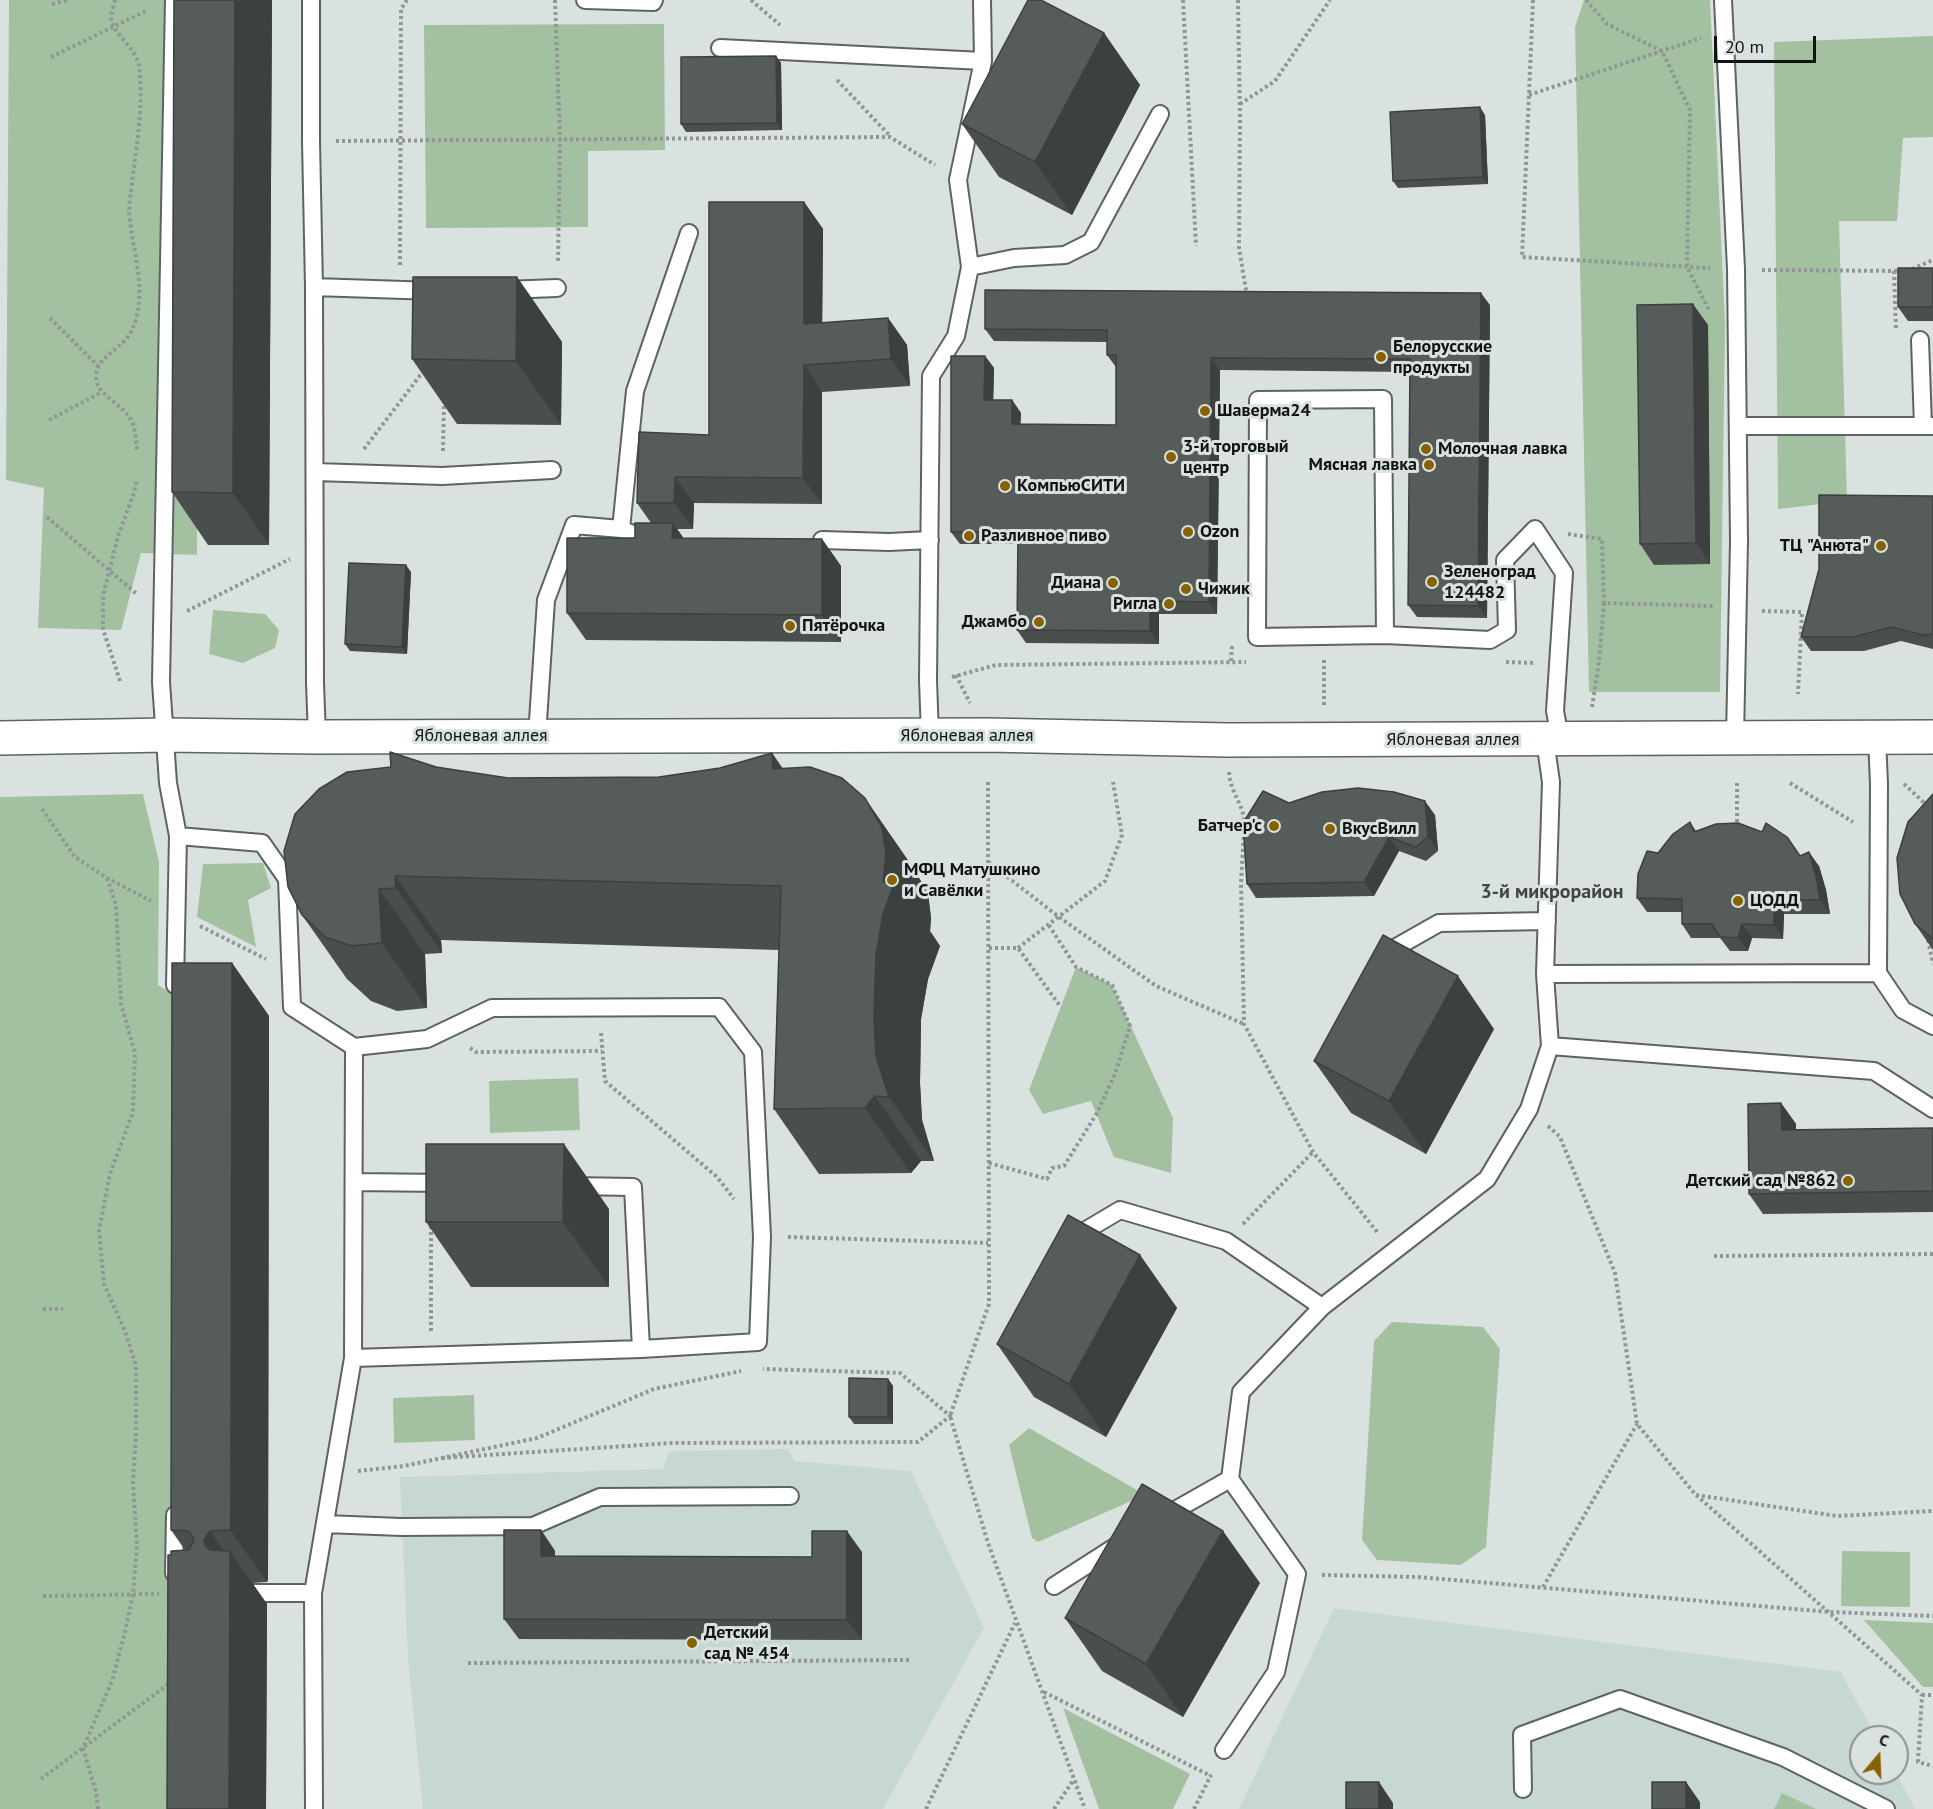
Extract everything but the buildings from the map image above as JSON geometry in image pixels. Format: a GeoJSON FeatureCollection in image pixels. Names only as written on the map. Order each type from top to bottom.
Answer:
{"type":"FeatureCollection","features":[{"type":"Feature","properties":{"kind":"street","name":"Яблоневая аллея"},"geometry":{"type":"LineString","coordinates":[[0,738],[166,735],[930,736],[1228,740],[1933,737]]}},
{"type":"Feature","properties":{"kind":"lane"},"geometry":{"type":"LineString","coordinates":[[174,0],[161,682],[168,783],[178,836],[176,997]]}},
{"type":"Feature","properties":{"kind":"lane"},"geometry":{"type":"LineString","coordinates":[[311,0],[317,736]]}},
{"type":"Feature","properties":{"kind":"lane"},"geometry":{"type":"LineString","coordinates":[[585,0],[653,2],[654,0]]}},
{"type":"Feature","properties":{"kind":"lane"},"geometry":{"type":"LineString","coordinates":[[930,736],[928,680],[931,376],[956,336],[970,267],[958,180],[983,61],[982,0]]}},
{"type":"Feature","properties":{"kind":"lane"},"geometry":{"type":"LineString","coordinates":[[1723,0],[1736,270],[1739,541],[1735,738]]}},
{"type":"Feature","properties":{"kind":"lane"},"geometry":{"type":"LineString","coordinates":[[720,48],[983,61]]}},
{"type":"Feature","properties":{"kind":"lane"},"geometry":{"type":"LineString","coordinates":[[970,267],[1014,258],[1065,255],[1091,242],[1160,114]]}},
{"type":"Feature","properties":{"kind":"lane"},"geometry":{"type":"LineString","coordinates":[[621,529],[634,392],[689,233]]}},
{"type":"Feature","properties":{"kind":"lane"},"geometry":{"type":"LineString","coordinates":[[315,287],[445,292]]}},
{"type":"Feature","properties":{"kind":"lane"},"geometry":{"type":"LineString","coordinates":[[490,290],[557,288]]}},
{"type":"Feature","properties":{"kind":"lane"},"geometry":{"type":"LineString","coordinates":[[1738,426],[1928,426],[1920,340]]}},
{"type":"Feature","properties":{"kind":"lane"},"geometry":{"type":"LineString","coordinates":[[1224,1750],[1276,1672],[1297,1574],[1230,1479],[1241,1392],[1322,1307],[1487,1179],[1529,1109],[1550,1046],[1545,974],[1552,739],[1564,573],[1534,529],[1504,560],[1507,630],[1491,640],[1385,635],[1257,637],[1258,400],[1383,399],[1385,635]]}},
{"type":"Feature","properties":{"kind":"lane"},"geometry":{"type":"LineString","coordinates":[[315,472],[442,476],[552,470]]}},
{"type":"Feature","properties":{"kind":"lane"},"geometry":{"type":"LineString","coordinates":[[537,736],[546,600],[574,525],[621,529],[647,540],[669,540]]}},
{"type":"Feature","properties":{"kind":"lane"},"geometry":{"type":"LineString","coordinates":[[822,540],[889,542],[930,540]]}},
{"type":"Feature","properties":{"kind":"lane"},"geometry":{"type":"LineString","coordinates":[[1878,738],[1878,973],[1904,1010],[1933,1026]]}},
{"type":"Feature","properties":{"kind":"lane"},"geometry":{"type":"LineString","coordinates":[[178,836],[262,843],[287,879],[292,1007],[354,1047],[427,1039],[492,1008],[719,1007],[753,1052],[762,1237],[759,1342],[641,1349],[353,1358]]}},
{"type":"Feature","properties":{"kind":"lane"},"geometry":{"type":"LineString","coordinates":[[1376,972],[1386,954],[1439,923],[1547,921]]}},
{"type":"Feature","properties":{"kind":"lane"},"geometry":{"type":"LineString","coordinates":[[1545,974],[1878,973]]}},
{"type":"Feature","properties":{"kind":"lane"},"geometry":{"type":"LineString","coordinates":[[1550,1046],[1874,1071],[1933,1109]]}},
{"type":"Feature","properties":{"kind":"lane"},"geometry":{"type":"LineString","coordinates":[[314,1809],[313,1593],[353,1358],[354,1047]]}},
{"type":"Feature","properties":{"kind":"lane"},"geometry":{"type":"LineString","coordinates":[[354,1182],[467,1184]]}},
{"type":"Feature","properties":{"kind":"lane"},"geometry":{"type":"LineString","coordinates":[[550,1185],[633,1187],[641,1349]]}},
{"type":"Feature","properties":{"kind":"lane"},"geometry":{"type":"LineString","coordinates":[[1066,1261],[1083,1232],[1120,1210],[1226,1241],[1322,1307]]}},
{"type":"Feature","properties":{"kind":"lane"},"geometry":{"type":"LineString","coordinates":[[1150,1524],[1230,1479]]}},
{"type":"Feature","properties":{"kind":"lane"},"geometry":{"type":"LineString","coordinates":[[325,1524],[401,1527],[532,1526],[600,1497],[790,1496]]}},
{"type":"Feature","properties":{"kind":"lane"},"geometry":{"type":"LineString","coordinates":[[174,1594],[175,1498]]}},
{"type":"Feature","properties":{"kind":"lane"},"geometry":{"type":"LineString","coordinates":[[1054,1586],[1131,1537]]}},
{"type":"Feature","properties":{"kind":"lane"},"geometry":{"type":"LineString","coordinates":[[251,1593],[313,1593]]}},
{"type":"Feature","properties":{"kind":"lane"},"geometry":{"type":"LineString","coordinates":[[1523,1789],[1522,1735],[1620,1699],[1783,1757],[1886,1809]]}},
{"type":"Feature","properties":{"kind":"path"},"geometry":{"type":"LineString","coordinates":[[51,4],[68,0]]}},
{"type":"Feature","properties":{"kind":"path"},"geometry":{"type":"LineString","coordinates":[[115,0],[111,18],[114,27],[128,43],[138,62],[141,86],[129,210],[138,274],[139,308],[131,333],[98,366],[96,379],[102,392],[131,419],[138,458]]}},
{"type":"Feature","properties":{"kind":"path"},"geometry":{"type":"LineString","coordinates":[[400,290],[401,9],[408,0]]}},
{"type":"Feature","properties":{"kind":"path"},"geometry":{"type":"LineString","coordinates":[[555,0],[560,139],[557,288]]}},
{"type":"Feature","properties":{"kind":"path"},"geometry":{"type":"LineString","coordinates":[[1184,0],[1196,246]]}},
{"type":"Feature","properties":{"kind":"path"},"geometry":{"type":"LineString","coordinates":[[1238,0],[1239,248],[1248,303]]}},
{"type":"Feature","properties":{"kind":"path"},"geometry":{"type":"LineString","coordinates":[[1240,104],[1275,81],[1330,0]]}},
{"type":"Feature","properties":{"kind":"path"},"geometry":{"type":"LineString","coordinates":[[1533,0],[1522,257],[1736,270],[1906,271],[1933,260]]}},
{"type":"Feature","properties":{"kind":"path"},"geometry":{"type":"LineString","coordinates":[[1586,0],[1607,24],[1662,51],[1690,110],[1687,267],[1711,314]]}},
{"type":"Feature","properties":{"kind":"path"},"geometry":{"type":"LineString","coordinates":[[51,57],[157,5]]}},
{"type":"Feature","properties":{"kind":"path"},"geometry":{"type":"LineString","coordinates":[[1529,95],[1724,30]]}},
{"type":"Feature","properties":{"kind":"path"},"geometry":{"type":"LineString","coordinates":[[311,141],[890,137],[958,180]]}},
{"type":"Feature","properties":{"kind":"path"},"geometry":{"type":"LineString","coordinates":[[1894,271],[1896,334],[1920,340]]}},
{"type":"Feature","properties":{"kind":"path"},"geometry":{"type":"LineString","coordinates":[[50,318],[98,366]]}},
{"type":"Feature","properties":{"kind":"path"},"geometry":{"type":"LineString","coordinates":[[345,473],[430,362]]}},
{"type":"Feature","properties":{"kind":"path"},"geometry":{"type":"LineString","coordinates":[[49,420],[102,392]]}},
{"type":"Feature","properties":{"kind":"path"},"geometry":{"type":"LineString","coordinates":[[442,476],[444,399]]}},
{"type":"Feature","properties":{"kind":"path"},"geometry":{"type":"LineString","coordinates":[[120,681],[103,629],[103,596],[118,536],[134,493],[138,473]]}},
{"type":"Feature","properties":{"kind":"path"},"geometry":{"type":"LineString","coordinates":[[47,517],[163,620],[315,546]]}},
{"type":"Feature","properties":{"kind":"path"},"geometry":{"type":"LineString","coordinates":[[1534,529],[1602,539],[1604,603],[1599,662],[1591,711]]}},
{"type":"Feature","properties":{"kind":"path"},"geometry":{"type":"LineString","coordinates":[[1604,603],[1717,606],[1737,610],[1802,612],[1798,694]]}},
{"type":"Feature","properties":{"kind":"path"},"geometry":{"type":"LineString","coordinates":[[928,680],[956,677],[996,665],[1255,662]]}},
{"type":"Feature","properties":{"kind":"path"},"geometry":{"type":"LineString","coordinates":[[1312,662],[1335,662]]}},
{"type":"Feature","properties":{"kind":"path"},"geometry":{"type":"LineString","coordinates":[[1324,662],[1324,709]]}},
{"type":"Feature","properties":{"kind":"path"},"geometry":{"type":"LineString","coordinates":[[1495,662],[1542,663]]}},
{"type":"Feature","properties":{"kind":"path"},"geometry":{"type":"LineString","coordinates":[[1228,740],[1230,784],[1245,815],[1241,883],[1244,1024],[1313,1152],[1393,1252]]}},
{"type":"Feature","properties":{"kind":"path"},"geometry":{"type":"LineString","coordinates":[[442,1458],[672,1443],[918,1442],[950,1416],[989,1304],[987,782]]}},
{"type":"Feature","properties":{"kind":"path"},"geometry":{"type":"LineString","coordinates":[[989,948],[1018,948],[1105,881],[1122,835],[1113,782]]}},
{"type":"Feature","properties":{"kind":"path"},"geometry":{"type":"LineString","coordinates":[[1737,783],[1737,838]]}},
{"type":"Feature","properties":{"kind":"path"},"geometry":{"type":"LineString","coordinates":[[1903,783],[1933,811]]}},
{"type":"Feature","properties":{"kind":"path"},"geometry":{"type":"LineString","coordinates":[[988,862],[1059,917],[1156,986],[1244,1024]]}},
{"type":"Feature","properties":{"kind":"path"},"geometry":{"type":"LineString","coordinates":[[98,1809],[96,1792],[83,1748],[112,1681],[126,1632],[133,1594],[137,1546],[133,1482],[136,1366],[125,1331],[104,1284],[99,1230],[110,1174],[133,1112],[135,1053],[121,1004],[116,905],[107,878]]}},
{"type":"Feature","properties":{"kind":"path"},"geometry":{"type":"LineString","coordinates":[[989,1163],[1047,1179],[1052,1168],[1064,1166],[1097,1113],[1115,1074],[1131,1026],[1112,985],[1076,967],[1048,924]]}},
{"type":"Feature","properties":{"kind":"path"},"geometry":{"type":"LineString","coordinates":[[1927,937],[1933,964]]}},
{"type":"Feature","properties":{"kind":"path"},"geometry":{"type":"LineString","coordinates":[[1018,948],[1060,1006]]}},
{"type":"Feature","properties":{"kind":"path"},"geometry":{"type":"LineString","coordinates":[[599,1008],[605,1081],[717,1177],[762,1237],[988,1242]]}},
{"type":"Feature","properties":{"kind":"path"},"geometry":{"type":"LineString","coordinates":[[445,1030],[476,1053],[602,1051]]}},
{"type":"Feature","properties":{"kind":"path"},"geometry":{"type":"LineString","coordinates":[[1529,1109],[1560,1137],[1615,1273],[1637,1424],[1695,1494],[1922,1695],[1933,1695]]}},
{"type":"Feature","properties":{"kind":"path"},"geometry":{"type":"LineString","coordinates":[[1226,1241],[1313,1152]]}},
{"type":"Feature","properties":{"kind":"path"},"geometry":{"type":"LineString","coordinates":[[431,1183],[431,1356]]}},
{"type":"Feature","properties":{"kind":"path"},"geometry":{"type":"LineString","coordinates":[[1714,1256],[1933,1254]]}},
{"type":"Feature","properties":{"kind":"path"},"geometry":{"type":"LineString","coordinates":[[43,1309],[63,1309]]}},
{"type":"Feature","properties":{"kind":"path"},"geometry":{"type":"LineString","coordinates":[[333,1473],[404,1466],[537,1438],[654,1389],[751,1369]]}},
{"type":"Feature","properties":{"kind":"path"},"geometry":{"type":"LineString","coordinates":[[763,1369],[900,1373],[950,1416],[988,1543],[1086,1809]]}},
{"type":"Feature","properties":{"kind":"path"},"geometry":{"type":"LineString","coordinates":[[1543,1587],[1637,1424]]}},
{"type":"Feature","properties":{"kind":"path"},"geometry":{"type":"LineString","coordinates":[[1695,1494],[1837,1516],[1933,1511]]}},
{"type":"Feature","properties":{"kind":"path"},"geometry":{"type":"LineString","coordinates":[[1297,1574],[1418,1577],[1830,1612],[1933,1616]]}},
{"type":"Feature","properties":{"kind":"path"},"geometry":{"type":"LineString","coordinates":[[43,1596],[174,1594]]}},
{"type":"Feature","properties":{"kind":"path"},"geometry":{"type":"LineString","coordinates":[[926,1809],[1016,1622]]}},
{"type":"Feature","properties":{"kind":"path"},"geometry":{"type":"LineString","coordinates":[[468,1663],[911,1660]]}},
{"type":"Feature","properties":{"kind":"path"},"geometry":{"type":"LineString","coordinates":[[41,1779],[173,1681]]}},
{"type":"Feature","properties":{"kind":"path"},"geometry":{"type":"LineString","coordinates":[[1043,1691],[1211,1776]]}},
{"type":"Feature","properties":{"kind":"path"},"geometry":{"type":"LineString","coordinates":[[1922,1695],[1918,1762],[1933,1766]]}},
{"type":"Feature","properties":{"kind":"path"},"geometry":{"type":"LineString","coordinates":[[1194,1809],[1224,1750]]}},
{"type":"Feature","properties":{"kind":"path"},"geometry":{"type":"LineString","coordinates":[[1054,1809],[1074,1779]]}},
{"type":"Feature","properties":{"kind":"shaded area","name":"Детский сад № 454"},"geometry":{"type":"Polygon","coordinates":[[[789,1449],[794,1461],[911,1471],[984,1628],[883,1809],[423,1809],[408,1658],[400,1477],[663,1469],[669,1451],[789,1449]]]}},
{"type":"Feature","properties":{"kind":"shaded area"},"geometry":{"type":"Polygon","coordinates":[[[1334,1608],[1841,1672],[1870,1725],[1849,1725],[1849,1785],[1902,1785],[1915,1809],[1239,1809],[1334,1608]]]}},
{"type":"Feature","properties":{"kind":"green space"},"geometry":{"type":"Polygon","coordinates":[[[9,0],[198,0],[197,555],[141,553],[121,630],[38,628],[44,488],[6,480],[9,0]]]}},
{"type":"Feature","properties":{"kind":"green space"},"geometry":{"type":"Polygon","coordinates":[[[1584,0],[1710,0],[1725,323],[1720,692],[1589,692],[1575,27],[1584,0]]]}},
{"type":"Feature","properties":{"kind":"green space"},"geometry":{"type":"Polygon","coordinates":[[[664,24],[665,150],[588,151],[588,227],[426,228],[424,25],[664,24]]]}},
{"type":"Feature","properties":{"kind":"green space"},"geometry":{"type":"Polygon","coordinates":[[[1933,36],[1933,137],[1903,138],[1897,221],[1839,221],[1847,501],[1778,509],[1774,42],[1933,36]]]}},
{"type":"Feature","properties":{"kind":"green space"},"geometry":{"type":"Polygon","coordinates":[[[213,610],[265,614],[279,630],[275,648],[243,663],[209,654],[213,610]]]}},
{"type":"Feature","properties":{"kind":"green space"},"geometry":{"type":"Polygon","coordinates":[[[143,794],[159,862],[158,985],[205,1015],[202,1809],[0,1809],[0,797],[143,794]]]}},
{"type":"Feature","properties":{"kind":"green space"},"geometry":{"type":"Polygon","coordinates":[[[263,863],[271,888],[248,900],[256,947],[197,917],[203,864],[263,863]]]}},
{"type":"Feature","properties":{"kind":"green space"},"geometry":{"type":"Polygon","coordinates":[[[1076,967],[1112,985],[1173,1118],[1171,1173],[1114,1157],[1091,1101],[1043,1114],[1029,1090],[1076,967]]]}},
{"type":"Feature","properties":{"kind":"green space"},"geometry":{"type":"Polygon","coordinates":[[[578,1078],[580,1130],[490,1133],[489,1081],[578,1078]]]}},
{"type":"Feature","properties":{"kind":"green space"},"geometry":{"type":"Polygon","coordinates":[[[1392,1322],[1483,1327],[1500,1349],[1486,1547],[1461,1565],[1377,1560],[1362,1540],[1374,1341],[1392,1322]]]}},
{"type":"Feature","properties":{"kind":"green space"},"geometry":{"type":"Polygon","coordinates":[[[474,1395],[475,1440],[394,1443],[393,1398],[474,1395]]]}},
{"type":"Feature","properties":{"kind":"green space"},"geometry":{"type":"Polygon","coordinates":[[[1029,1428],[1137,1490],[1138,1498],[1038,1542],[1032,1538],[1009,1445],[1029,1428]]]}},
{"type":"Feature","properties":{"kind":"green space"},"geometry":{"type":"Polygon","coordinates":[[[1842,1551],[1910,1552],[1910,1607],[1841,1606],[1842,1551]]]}},
{"type":"Feature","properties":{"kind":"green space"},"geometry":{"type":"Polygon","coordinates":[[[1864,1620],[1933,1623],[1933,1687],[1923,1687],[1864,1620]]]}},
{"type":"Feature","properties":{"kind":"green space"},"geometry":{"type":"Polygon","coordinates":[[[1063,1708],[1190,1774],[1173,1809],[1099,1809],[1063,1708]]]}},
{"type":"Feature","properties":{"kind":"green space"},"geometry":{"type":"Polygon","coordinates":[[[1782,1793],[1816,1809],[1774,1809],[1782,1793]]]}},
{"type":"Feature","properties":{"kind":"place","name":"Белорусские продукты"},"geometry":{"type":"Point","coordinates":[1381,357]}},
{"type":"Feature","properties":{"kind":"place","name":"Шаверма24"},"geometry":{"type":"Point","coordinates":[1205,411]}},
{"type":"Feature","properties":{"kind":"place","name":"Молочная лавка"},"geometry":{"type":"Point","coordinates":[1426,449]}},
{"type":"Feature","properties":{"kind":"place","name":"3-й торговый центр"},"geometry":{"type":"Point","coordinates":[1171,457]}},
{"type":"Feature","properties":{"kind":"place","name":"Мясная лавка"},"geometry":{"type":"Point","coordinates":[1429,465]}},
{"type":"Feature","properties":{"kind":"place","name":"КомпьюСИТИ"},"geometry":{"type":"Point","coordinates":[1005,486]}},
{"type":"Feature","properties":{"kind":"place","name":"Ozon"},"geometry":{"type":"Point","coordinates":[1188,532]}},
{"type":"Feature","properties":{"kind":"place","name":"Разливное пиво"},"geometry":{"type":"Point","coordinates":[969,536]}},
{"type":"Feature","properties":{"kind":"place","name":"ТЦ \"Анюта\""},"geometry":{"type":"Point","coordinates":[1881,546]}},
{"type":"Feature","properties":{"kind":"place","name":"Зеленоград 124482"},"geometry":{"type":"Point","coordinates":[1432,582]}},
{"type":"Feature","properties":{"kind":"place","name":"Диана"},"geometry":{"type":"Point","coordinates":[1113,583]}},
{"type":"Feature","properties":{"kind":"place","name":"Чижик"},"geometry":{"type":"Point","coordinates":[1186,589]}},
{"type":"Feature","properties":{"kind":"place","name":"Ригла"},"geometry":{"type":"Point","coordinates":[1169,604]}},
{"type":"Feature","properties":{"kind":"place","name":"Джамбо"},"geometry":{"type":"Point","coordinates":[1039,622]}},
{"type":"Feature","properties":{"kind":"place","name":"Пятёрочка"},"geometry":{"type":"Point","coordinates":[790,626]}},
{"type":"Feature","properties":{"kind":"place","name":"Батчер'с"},"geometry":{"type":"Point","coordinates":[1274,826]}},
{"type":"Feature","properties":{"kind":"place","name":"ВкусВилл"},"geometry":{"type":"Point","coordinates":[1330,829]}},
{"type":"Feature","properties":{"kind":"place","name":"МФЦ Матушкино и Савёлки"},"geometry":{"type":"Point","coordinates":[892,880]}},
{"type":"Feature","properties":{"kind":"place","name":"ЦОДД"},"geometry":{"type":"Point","coordinates":[1738,901]}},
{"type":"Feature","properties":{"kind":"place","name":"Детский сад №862"},"geometry":{"type":"Point","coordinates":[1848,1181]}},
{"type":"Feature","properties":{"kind":"place","name":"Детский сад № 454"},"geometry":{"type":"Point","coordinates":[692,1643]}},
{"type":"Feature","properties":{"kind":"district","name":"3-й микрорайон"},"geometry":{"type":"Point","coordinates":[1552,892]}}]}
